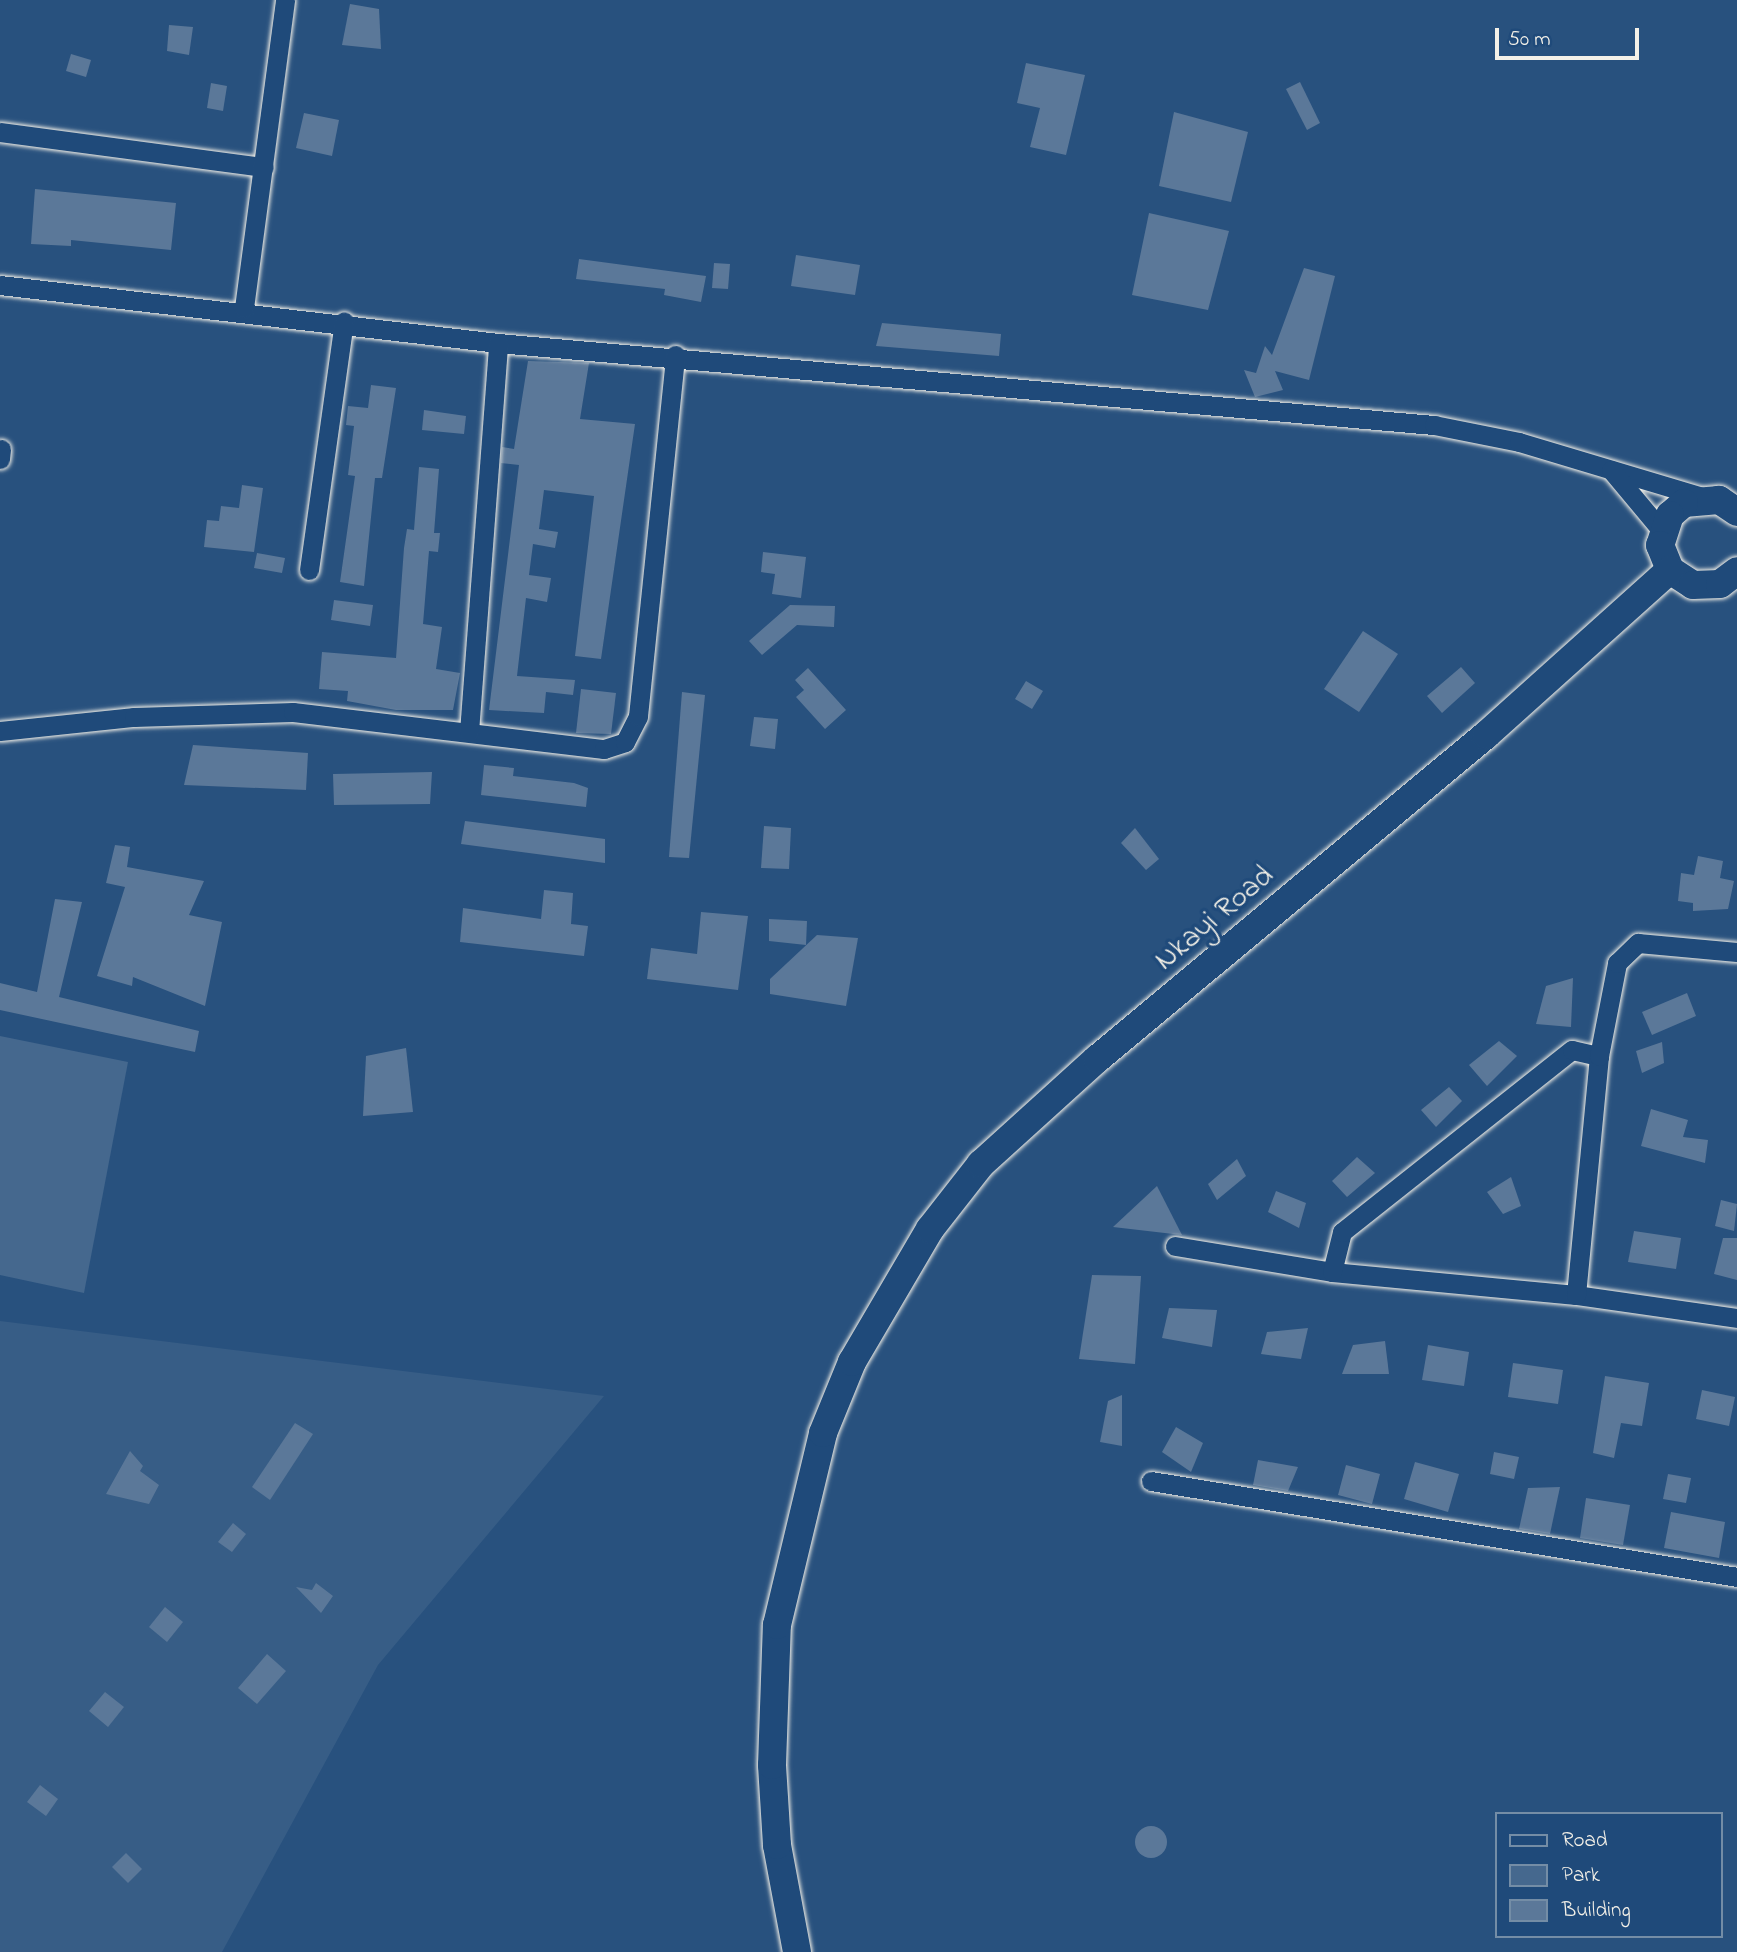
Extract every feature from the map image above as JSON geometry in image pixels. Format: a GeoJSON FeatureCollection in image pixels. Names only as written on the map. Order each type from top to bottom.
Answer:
{"type":"FeatureCollection","features":[{"type":"Feature","properties":{"kind":"main road"},"geometry":{"type":"LineString","coordinates":[[1724,500],[1670,515],[1662,531],[1671,570],[1693,585],[1720,584],[1737,571]]}},
{"type":"Feature","properties":{"kind":"main road","name":"Nkayi Road"},"geometry":{"type":"LineString","coordinates":[[797,1952],[777,1845],[772,1765],[777,1625],[823,1433],[852,1362],[930,1229],[981,1164],[1671,570]]}},
{"type":"Feature","properties":{"kind":"street"},"geometry":{"type":"LineString","coordinates":[[244,309],[285,0]]}},
{"type":"Feature","properties":{"kind":"street"},"geometry":{"type":"LineString","coordinates":[[0,132],[264,167]]}},
{"type":"Feature","properties":{"kind":"street"},"geometry":{"type":"LineString","coordinates":[[0,285],[244,309],[498,343],[676,355],[1434,425],[1724,500]]}},
{"type":"Feature","properties":{"kind":"street"},"geometry":{"type":"LineString","coordinates":[[309,570],[344,321]]}},
{"type":"Feature","properties":{"kind":"street"},"geometry":{"type":"LineString","coordinates":[[469,732],[498,343]]}},
{"type":"Feature","properties":{"kind":"street"},"geometry":{"type":"LineString","coordinates":[[0,732],[134,717],[293,712],[604,749],[634,734],[676,355]]}},
{"type":"Feature","properties":{"kind":"street"},"geometry":{"type":"LineString","coordinates":[[1611,470],[1662,531]]}},
{"type":"Feature","properties":{"kind":"street"},"geometry":{"type":"LineString","coordinates":[[1576,1295],[1599,1056],[1612,980],[1626,948],[1638,943],[1737,952]]}},
{"type":"Feature","properties":{"kind":"street"},"geometry":{"type":"LineString","coordinates":[[1332,1272],[1342,1232],[1572,1050],[1599,1056]]}},
{"type":"Feature","properties":{"kind":"street"},"geometry":{"type":"LineString","coordinates":[[1175,1246],[1332,1272],[1576,1295],[1737,1318]]}},
{"type":"Feature","properties":{"kind":"street"},"geometry":{"type":"LineString","coordinates":[[1151,1481],[1737,1577]]}},
{"type":"Feature","properties":{"kind":"shaded area"},"geometry":{"type":"Polygon","coordinates":[[[0,1321],[604,1396],[378,1665],[222,1952],[0,1952],[0,1321]]]}},
{"type":"Feature","properties":{"kind":"green space"},"geometry":{"type":"Polygon","coordinates":[[[0,1036],[128,1062],[84,1293],[0,1275],[0,1036]]]}},
{"type":"Feature","properties":{"kind":"building"},"geometry":{"type":"Polygon","coordinates":[[[350,4],[379,9],[381,49],[342,45],[350,4]]]}},
{"type":"Feature","properties":{"kind":"building"},"geometry":{"type":"Polygon","coordinates":[[[169,25],[193,27],[189,55],[167,51],[169,25]]]}},
{"type":"Feature","properties":{"kind":"building"},"geometry":{"type":"Polygon","coordinates":[[[71,54],[91,60],[86,77],[66,71],[71,54]]]}},
{"type":"Feature","properties":{"kind":"building"},"geometry":{"type":"Polygon","coordinates":[[[1026,63],[1085,75],[1066,155],[1030,147],[1040,108],[1017,103],[1026,63]]]}},
{"type":"Feature","properties":{"kind":"building"},"geometry":{"type":"Polygon","coordinates":[[[1300,82],[1320,123],[1307,130],[1286,89],[1300,82]]]}},
{"type":"Feature","properties":{"kind":"building"},"geometry":{"type":"Polygon","coordinates":[[[211,83],[227,86],[223,111],[207,108],[211,83]]]}},
{"type":"Feature","properties":{"kind":"building"},"geometry":{"type":"Polygon","coordinates":[[[1174,112],[1248,132],[1231,202],[1159,186],[1174,112]]]}},
{"type":"Feature","properties":{"kind":"building"},"geometry":{"type":"Polygon","coordinates":[[[304,113],[339,120],[332,156],[296,148],[304,113]]]}},
{"type":"Feature","properties":{"kind":"building"},"geometry":{"type":"Polygon","coordinates":[[[35,189],[176,203],[171,250],[71,240],[71,246],[31,244],[35,189]]]}},
{"type":"Feature","properties":{"kind":"building"},"geometry":{"type":"Polygon","coordinates":[[[1149,213],[1229,231],[1208,310],[1132,295],[1149,213]]]}},
{"type":"Feature","properties":{"kind":"building"},"geometry":{"type":"Polygon","coordinates":[[[796,255],[860,265],[855,295],[791,286],[796,255]]]}},
{"type":"Feature","properties":{"kind":"building"},"geometry":{"type":"Polygon","coordinates":[[[579,259],[706,276],[701,302],[664,295],[665,289],[576,279],[579,259]]]}},
{"type":"Feature","properties":{"kind":"building"},"geometry":{"type":"Polygon","coordinates":[[[714,263],[730,264],[728,289],[712,288],[714,263]]]}},
{"type":"Feature","properties":{"kind":"building"},"geometry":{"type":"Polygon","coordinates":[[[1304,268],[1335,276],[1309,380],[1275,371],[1283,390],[1255,397],[1244,370],[1256,373],[1265,346],[1272,355],[1304,268]]]}},
{"type":"Feature","properties":{"kind":"building"},"geometry":{"type":"Polygon","coordinates":[[[882,323],[1001,334],[999,356],[876,346],[882,323]]]}},
{"type":"Feature","properties":{"kind":"building"},"geometry":{"type":"Polygon","coordinates":[[[528,361],[589,363],[580,419],[635,424],[601,659],[575,656],[594,496],[544,490],[539,529],[558,532],[555,548],[533,544],[529,575],[551,578],[547,602],[526,598],[517,676],[575,680],[573,695],[546,692],[544,713],[489,710],[519,465],[501,463],[502,447],[514,449],[528,361]]]}},
{"type":"Feature","properties":{"kind":"building"},"geometry":{"type":"Polygon","coordinates":[[[371,385],[396,388],[382,478],[375,478],[364,586],[340,582],[355,476],[348,475],[354,426],[346,425],[348,406],[368,408],[371,385]]]}},
{"type":"Feature","properties":{"kind":"building"},"geometry":{"type":"Polygon","coordinates":[[[424,410],[466,416],[464,434],[422,430],[424,410]]]}},
{"type":"Feature","properties":{"kind":"building"},"geometry":{"type":"Polygon","coordinates":[[[419,467],[439,469],[434,533],[440,533],[438,552],[429,551],[423,624],[442,627],[436,669],[460,673],[453,710],[396,710],[347,701],[348,691],[319,689],[322,652],[396,658],[404,548],[407,529],[414,530],[419,467]]]}},
{"type":"Feature","properties":{"kind":"building"},"geometry":{"type":"Polygon","coordinates":[[[242,485],[263,488],[254,552],[204,547],[207,520],[219,521],[221,506],[239,508],[242,485]]]}},
{"type":"Feature","properties":{"kind":"building"},"geometry":{"type":"Polygon","coordinates":[[[763,552],[806,557],[801,598],[772,594],[775,574],[761,572],[763,552]]]}},
{"type":"Feature","properties":{"kind":"building"},"geometry":{"type":"Polygon","coordinates":[[[257,553],[285,558],[282,573],[254,568],[257,553]]]}},
{"type":"Feature","properties":{"kind":"building"},"geometry":{"type":"Polygon","coordinates":[[[334,600],[373,605],[370,626],[331,620],[334,600]]]}},
{"type":"Feature","properties":{"kind":"building"},"geometry":{"type":"Polygon","coordinates":[[[790,605],[835,606],[834,627],[797,625],[762,655],[749,641],[790,605]]]}},
{"type":"Feature","properties":{"kind":"building"},"geometry":{"type":"Polygon","coordinates":[[[1363,631],[1398,654],[1359,712],[1324,689],[1363,631]]]}},
{"type":"Feature","properties":{"kind":"building"},"geometry":{"type":"Polygon","coordinates":[[[1461,667],[1475,683],[1442,713],[1427,696],[1461,667]]]}},
{"type":"Feature","properties":{"kind":"building"},"geometry":{"type":"Polygon","coordinates":[[[808,668],[846,710],[825,729],[796,697],[804,690],[795,680],[808,668]]]}},
{"type":"Feature","properties":{"kind":"building"},"geometry":{"type":"Polygon","coordinates":[[[1026,681],[1043,691],[1032,709],[1015,699],[1026,681]]]}},
{"type":"Feature","properties":{"kind":"building"},"geometry":{"type":"Polygon","coordinates":[[[581,689],[616,693],[611,734],[576,733],[581,689]]]}},
{"type":"Feature","properties":{"kind":"building"},"geometry":{"type":"Polygon","coordinates":[[[682,692],[705,695],[689,858],[669,857],[682,692]]]}},
{"type":"Feature","properties":{"kind":"building"},"geometry":{"type":"Polygon","coordinates":[[[754,717],[778,719],[775,749],[750,746],[754,717]]]}},
{"type":"Feature","properties":{"kind":"building"},"geometry":{"type":"Polygon","coordinates":[[[193,745],[308,753],[306,790],[184,785],[193,745]]]}},
{"type":"Feature","properties":{"kind":"building"},"geometry":{"type":"Polygon","coordinates":[[[484,765],[514,768],[513,776],[574,783],[588,788],[586,807],[481,795],[484,765]]]}},
{"type":"Feature","properties":{"kind":"building"},"geometry":{"type":"Polygon","coordinates":[[[432,772],[430,804],[334,805],[333,774],[432,772]]]}},
{"type":"Feature","properties":{"kind":"building"},"geometry":{"type":"Polygon","coordinates":[[[465,821],[605,839],[605,863],[461,844],[465,821]]]}},
{"type":"Feature","properties":{"kind":"building"},"geometry":{"type":"Polygon","coordinates":[[[764,826],[791,828],[789,869],[761,868],[764,826]]]}},
{"type":"Feature","properties":{"kind":"building"},"geometry":{"type":"Polygon","coordinates":[[[1135,828],[1159,859],[1146,870],[1121,843],[1135,828]]]}},
{"type":"Feature","properties":{"kind":"building"},"geometry":{"type":"Polygon","coordinates":[[[115,845],[130,847],[127,867],[204,881],[189,915],[222,922],[205,1006],[133,977],[132,986],[97,976],[125,887],[106,883],[115,845]]]}},
{"type":"Feature","properties":{"kind":"building"},"geometry":{"type":"Polygon","coordinates":[[[1698,856],[1723,861],[1720,878],[1734,881],[1728,909],[1693,911],[1693,903],[1678,901],[1681,873],[1694,875],[1698,856]]]}},
{"type":"Feature","properties":{"kind":"building"},"geometry":{"type":"Polygon","coordinates":[[[544,890],[573,893],[571,924],[588,926],[584,956],[460,942],[463,908],[541,919],[544,890]]]}},
{"type":"Feature","properties":{"kind":"building"},"geometry":{"type":"Polygon","coordinates":[[[55,899],[82,902],[59,997],[199,1031],[195,1052],[0,1010],[0,983],[37,992],[55,899]]]}},
{"type":"Feature","properties":{"kind":"building"},"geometry":{"type":"Polygon","coordinates":[[[701,912],[748,916],[738,990],[647,979],[651,948],[697,954],[701,912]]]}},
{"type":"Feature","properties":{"kind":"building"},"geometry":{"type":"Polygon","coordinates":[[[769,919],[807,921],[806,945],[769,941],[769,919]]]}},
{"type":"Feature","properties":{"kind":"building"},"geometry":{"type":"Polygon","coordinates":[[[817,935],[858,938],[846,1006],[770,994],[770,979],[817,935]]]}},
{"type":"Feature","properties":{"kind":"building"},"geometry":{"type":"Polygon","coordinates":[[[1573,978],[1571,1027],[1536,1024],[1546,986],[1573,978]]]}},
{"type":"Feature","properties":{"kind":"building"},"geometry":{"type":"Polygon","coordinates":[[[1687,993],[1696,1016],[1652,1035],[1642,1012],[1687,993]]]}},
{"type":"Feature","properties":{"kind":"building"},"geometry":{"type":"Polygon","coordinates":[[[1499,1041],[1517,1056],[1487,1086],[1469,1065],[1499,1041]]]}},
{"type":"Feature","properties":{"kind":"building"},"geometry":{"type":"Polygon","coordinates":[[[1662,1042],[1664,1063],[1642,1073],[1636,1051],[1662,1042]]]}},
{"type":"Feature","properties":{"kind":"building"},"geometry":{"type":"Polygon","coordinates":[[[406,1048],[413,1112],[363,1116],[366,1056],[406,1048]]]}},
{"type":"Feature","properties":{"kind":"building"},"geometry":{"type":"Polygon","coordinates":[[[1449,1087],[1462,1101],[1436,1127],[1421,1110],[1449,1087]]]}},
{"type":"Feature","properties":{"kind":"building"},"geometry":{"type":"Polygon","coordinates":[[[1651,1109],[1688,1120],[1683,1137],[1708,1140],[1705,1163],[1641,1146],[1651,1109]]]}},
{"type":"Feature","properties":{"kind":"building"},"geometry":{"type":"Polygon","coordinates":[[[1357,1157],[1375,1173],[1347,1197],[1332,1181],[1357,1157]]]}},
{"type":"Feature","properties":{"kind":"building"},"geometry":{"type":"Polygon","coordinates":[[[1237,1159],[1246,1176],[1217,1200],[1208,1184],[1237,1159]]]}},
{"type":"Feature","properties":{"kind":"building"},"geometry":{"type":"Polygon","coordinates":[[[1511,1177],[1521,1206],[1503,1214],[1487,1192],[1511,1177]]]}},
{"type":"Feature","properties":{"kind":"building"},"geometry":{"type":"Polygon","coordinates":[[[1157,1186],[1182,1235],[1113,1227],[1157,1186]]]}},
{"type":"Feature","properties":{"kind":"building"},"geometry":{"type":"Polygon","coordinates":[[[1276,1191],[1306,1203],[1299,1228],[1268,1212],[1276,1191]]]}},
{"type":"Feature","properties":{"kind":"building"},"geometry":{"type":"Polygon","coordinates":[[[1721,1200],[1737,1204],[1734,1231],[1715,1226],[1721,1200]]]}},
{"type":"Feature","properties":{"kind":"building"},"geometry":{"type":"Polygon","coordinates":[[[1634,1231],[1681,1238],[1676,1269],[1628,1262],[1634,1231]]]}},
{"type":"Feature","properties":{"kind":"building"},"geometry":{"type":"Polygon","coordinates":[[[1723,1238],[1737,1238],[1737,1280],[1714,1274],[1723,1238]]]}},
{"type":"Feature","properties":{"kind":"building"},"geometry":{"type":"Polygon","coordinates":[[[1092,1275],[1141,1276],[1135,1364],[1079,1359],[1092,1275]]]}},
{"type":"Feature","properties":{"kind":"building"},"geometry":{"type":"Polygon","coordinates":[[[1169,1308],[1217,1310],[1212,1347],[1162,1338],[1169,1308]]]}},
{"type":"Feature","properties":{"kind":"building"},"geometry":{"type":"Polygon","coordinates":[[[1308,1328],[1301,1359],[1261,1354],[1267,1332],[1308,1328]]]}},
{"type":"Feature","properties":{"kind":"building"},"geometry":{"type":"Polygon","coordinates":[[[1385,1341],[1389,1374],[1342,1374],[1353,1345],[1385,1341]]]}},
{"type":"Feature","properties":{"kind":"building"},"geometry":{"type":"Polygon","coordinates":[[[1428,1345],[1469,1352],[1464,1386],[1422,1380],[1428,1345]]]}},
{"type":"Feature","properties":{"kind":"building"},"geometry":{"type":"Polygon","coordinates":[[[1513,1363],[1563,1370],[1558,1404],[1508,1397],[1513,1363]]]}},
{"type":"Feature","properties":{"kind":"building"},"geometry":{"type":"Polygon","coordinates":[[[1605,1376],[1649,1383],[1642,1426],[1621,1423],[1614,1458],[1593,1453],[1605,1376]]]}},
{"type":"Feature","properties":{"kind":"building"},"geometry":{"type":"Polygon","coordinates":[[[1702,1390],[1735,1397],[1729,1426],[1696,1419],[1702,1390]]]}},
{"type":"Feature","properties":{"kind":"building"},"geometry":{"type":"Polygon","coordinates":[[[1122,1395],[1122,1446],[1100,1442],[1108,1401],[1122,1395]]]}},
{"type":"Feature","properties":{"kind":"building"},"geometry":{"type":"Polygon","coordinates":[[[295,1423],[313,1434],[270,1500],[252,1487],[295,1423]]]}},
{"type":"Feature","properties":{"kind":"building"},"geometry":{"type":"Polygon","coordinates":[[[1176,1427],[1203,1443],[1191,1472],[1162,1452],[1176,1427]]]}},
{"type":"Feature","properties":{"kind":"building"},"geometry":{"type":"Polygon","coordinates":[[[130,1451],[143,1466],[140,1471],[159,1485],[149,1504],[106,1494],[130,1451]]]}},
{"type":"Feature","properties":{"kind":"building"},"geometry":{"type":"Polygon","coordinates":[[[1494,1452],[1519,1457],[1514,1479],[1490,1474],[1494,1452]]]}},
{"type":"Feature","properties":{"kind":"building"},"geometry":{"type":"Polygon","coordinates":[[[1258,1460],[1298,1467],[1288,1491],[1253,1485],[1258,1460]]]}},
{"type":"Feature","properties":{"kind":"building"},"geometry":{"type":"Polygon","coordinates":[[[1415,1462],[1459,1474],[1448,1512],[1404,1499],[1415,1462]]]}},
{"type":"Feature","properties":{"kind":"building"},"geometry":{"type":"Polygon","coordinates":[[[1346,1465],[1380,1474],[1372,1504],[1338,1495],[1346,1465]]]}},
{"type":"Feature","properties":{"kind":"building"},"geometry":{"type":"Polygon","coordinates":[[[1668,1474],[1691,1478],[1686,1503],[1663,1499],[1668,1474]]]}},
{"type":"Feature","properties":{"kind":"building"},"geometry":{"type":"Polygon","coordinates":[[[1560,1487],[1550,1534],[1519,1529],[1528,1488],[1560,1487]]]}},
{"type":"Feature","properties":{"kind":"building"},"geometry":{"type":"Polygon","coordinates":[[[1586,1498],[1630,1505],[1623,1545],[1580,1538],[1586,1498]]]}},
{"type":"Feature","properties":{"kind":"building"},"geometry":{"type":"Polygon","coordinates":[[[1671,1512],[1725,1522],[1719,1558],[1664,1548],[1671,1512]]]}},
{"type":"Feature","properties":{"kind":"building"},"geometry":{"type":"Polygon","coordinates":[[[233,1523],[246,1534],[232,1552],[218,1542],[233,1523]]]}},
{"type":"Feature","properties":{"kind":"building"},"geometry":{"type":"Polygon","coordinates":[[[316,1583],[333,1596],[321,1613],[296,1587],[312,1590],[316,1583]]]}},
{"type":"Feature","properties":{"kind":"building"},"geometry":{"type":"Polygon","coordinates":[[[165,1607],[183,1622],[167,1642],[149,1627],[165,1607]]]}},
{"type":"Feature","properties":{"kind":"building"},"geometry":{"type":"Polygon","coordinates":[[[267,1654],[286,1671],[257,1704],[238,1688],[267,1654]]]}},
{"type":"Feature","properties":{"kind":"building"},"geometry":{"type":"Polygon","coordinates":[[[105,1692],[124,1707],[108,1727],[89,1711],[105,1692]]]}},
{"type":"Feature","properties":{"kind":"building"},"geometry":{"type":"Polygon","coordinates":[[[40,1785],[58,1799],[46,1816],[27,1802],[40,1785]]]}},
{"type":"Feature","properties":{"kind":"building"},"geometry":{"type":"Polygon","coordinates":[[[1151,1826],[1162,1831],[1167,1842],[1162,1853],[1151,1858],[1140,1853],[1135,1842],[1140,1831],[1151,1826]]]}},
{"type":"Feature","properties":{"kind":"building"},"geometry":{"type":"Polygon","coordinates":[[[126,1853],[142,1869],[128,1883],[112,1867],[126,1853]]]}}]}
